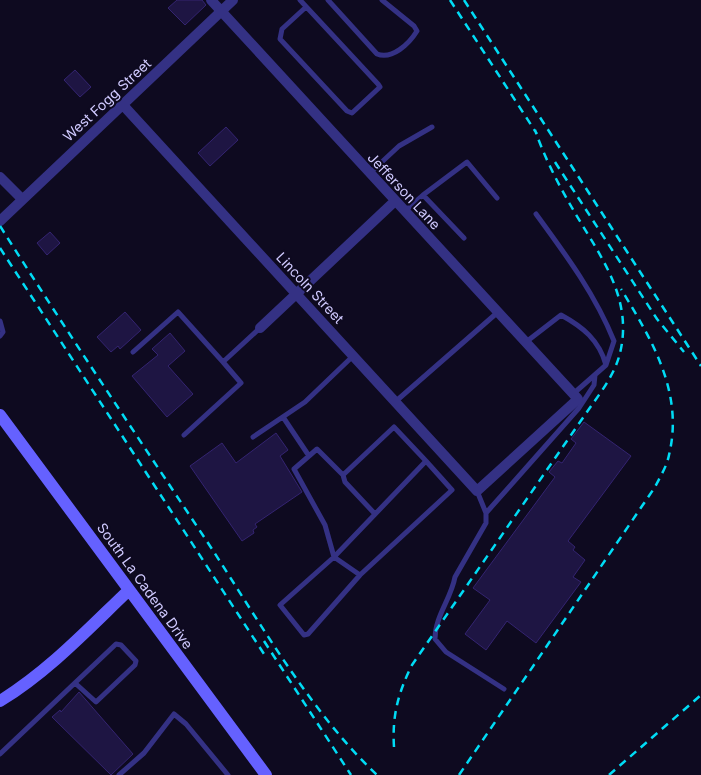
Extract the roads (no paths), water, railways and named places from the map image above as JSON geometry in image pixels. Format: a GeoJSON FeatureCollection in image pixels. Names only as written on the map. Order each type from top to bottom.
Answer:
{"type":"FeatureCollection","features":[{"type":"Feature","properties":{"kind":"main road","name":"South La Cadena Drive"},"geometry":{"type":"LineString","coordinates":[[0,415],[266,775]]}},
{"type":"Feature","properties":{"kind":"main road"},"geometry":{"type":"LineString","coordinates":[[0,701],[20,689],[69,648],[129,590]]}},
{"type":"Feature","properties":{"kind":"street","name":"Jefferson Lane"},"geometry":{"type":"LineString","coordinates":[[211,0],[576,397]]}},
{"type":"Feature","properties":{"kind":"street","name":"West Fogg Street"},"geometry":{"type":"LineString","coordinates":[[0,221],[233,0]]}},
{"type":"Feature","properties":{"kind":"street","name":"Lincoln Street"},"geometry":{"type":"LineString","coordinates":[[122,104],[477,492]]}},
{"type":"Feature","properties":{"kind":"street"},"geometry":{"type":"LineString","coordinates":[[0,177],[22,199]]}},
{"type":"Feature","properties":{"kind":"street"},"geometry":{"type":"LineString","coordinates":[[260,328],[395,201]]}},
{"type":"Feature","properties":{"kind":"street"},"geometry":{"type":"LineString","coordinates":[[477,492],[576,397]]}},
{"type":"Feature","properties":{"kind":"lane"},"geometry":{"type":"LineString","coordinates":[[300,0],[380,87],[352,113],[347,111],[280,39],[282,29],[306,7]]}},
{"type":"Feature","properties":{"kind":"lane"},"geometry":{"type":"LineString","coordinates":[[328,0],[377,54],[391,56],[417,31],[414,26],[382,0]]}},
{"type":"Feature","properties":{"kind":"lane"},"geometry":{"type":"LineString","coordinates":[[370,173],[399,146],[432,127]]}},
{"type":"Feature","properties":{"kind":"lane"},"geometry":{"type":"LineString","coordinates":[[404,211],[467,162],[497,198]]}},
{"type":"Feature","properties":{"kind":"lane"},"geometry":{"type":"LineString","coordinates":[[423,195],[464,238]]}},
{"type":"Feature","properties":{"kind":"lane"},"geometry":{"type":"LineString","coordinates":[[536,214],[583,278],[603,314],[614,341],[606,365],[576,397]]}},
{"type":"Feature","properties":{"kind":"lane"},"geometry":{"type":"LineString","coordinates":[[133,352],[178,312],[241,383],[184,435]]}},
{"type":"Feature","properties":{"kind":"lane"},"geometry":{"type":"LineString","coordinates":[[395,402],[498,312]]}},
{"type":"Feature","properties":{"kind":"lane"},"geometry":{"type":"LineString","coordinates":[[526,343],[561,315],[584,328],[604,357],[606,365]]}},
{"type":"Feature","properties":{"kind":"lane"},"geometry":{"type":"LineString","coordinates":[[0,321],[3,332],[0,336]]}},
{"type":"Feature","properties":{"kind":"lane"},"geometry":{"type":"LineString","coordinates":[[223,362],[260,328]]}},
{"type":"Feature","properties":{"kind":"lane"},"geometry":{"type":"LineString","coordinates":[[253,437],[305,402],[353,356]]}},
{"type":"Feature","properties":{"kind":"lane"},"geometry":{"type":"LineString","coordinates":[[486,513],[579,408],[594,385],[596,375]]}},
{"type":"Feature","properties":{"kind":"lane"},"geometry":{"type":"LineString","coordinates":[[283,417],[309,456]]}},
{"type":"Feature","properties":{"kind":"lane"},"geometry":{"type":"LineString","coordinates":[[343,475],[394,427],[426,461],[452,490],[360,575],[308,634],[304,635],[280,605],[334,557],[426,461]]}},
{"type":"Feature","properties":{"kind":"lane"},"geometry":{"type":"LineString","coordinates":[[360,575],[334,557],[325,525],[294,469],[317,449],[343,475],[345,482],[375,514]]}},
{"type":"Feature","properties":{"kind":"lane"},"geometry":{"type":"LineString","coordinates":[[477,492],[486,513],[486,522],[455,576],[453,585],[435,625],[435,639],[440,648],[504,689]]}},
{"type":"Feature","properties":{"kind":"lane"},"geometry":{"type":"LineString","coordinates":[[0,754],[116,644],[121,645],[136,660],[135,665],[96,702],[75,684]]}},
{"type":"Feature","properties":{"kind":"lane"},"geometry":{"type":"LineString","coordinates":[[119,775],[144,753],[174,714],[186,724],[228,775]]}},
{"type":"Feature","properties":{"kind":"railway"},"geometry":{"type":"LineString","coordinates":[[450,0],[537,134]]}},
{"type":"Feature","properties":{"kind":"railway"},"geometry":{"type":"LineString","coordinates":[[464,0],[701,366]]}},
{"type":"Feature","properties":{"kind":"railway"},"geometry":{"type":"LineString","coordinates":[[394,747],[394,725],[397,705],[412,665],[603,389],[615,368],[620,353],[623,332],[622,312],[618,294],[602,258],[556,178],[535,130]]}},
{"type":"Feature","properties":{"kind":"railway"},"geometry":{"type":"LineString","coordinates":[[555,162],[657,319],[684,352]]}},
{"type":"Feature","properties":{"kind":"railway"},"geometry":{"type":"LineString","coordinates":[[0,226],[288,667],[331,725],[377,775]]}},
{"type":"Feature","properties":{"kind":"railway"},"geometry":{"type":"LineString","coordinates":[[0,248],[264,654]]}},
{"type":"Feature","properties":{"kind":"railway"},"geometry":{"type":"LineString","coordinates":[[459,775],[655,487],[667,463],[673,432],[669,389],[654,348],[621,289]]}},
{"type":"Feature","properties":{"kind":"railway"},"geometry":{"type":"LineString","coordinates":[[264,641],[351,775]]}},
{"type":"Feature","properties":{"kind":"railway"},"geometry":{"type":"LineString","coordinates":[[609,775],[701,695]]}}]}
